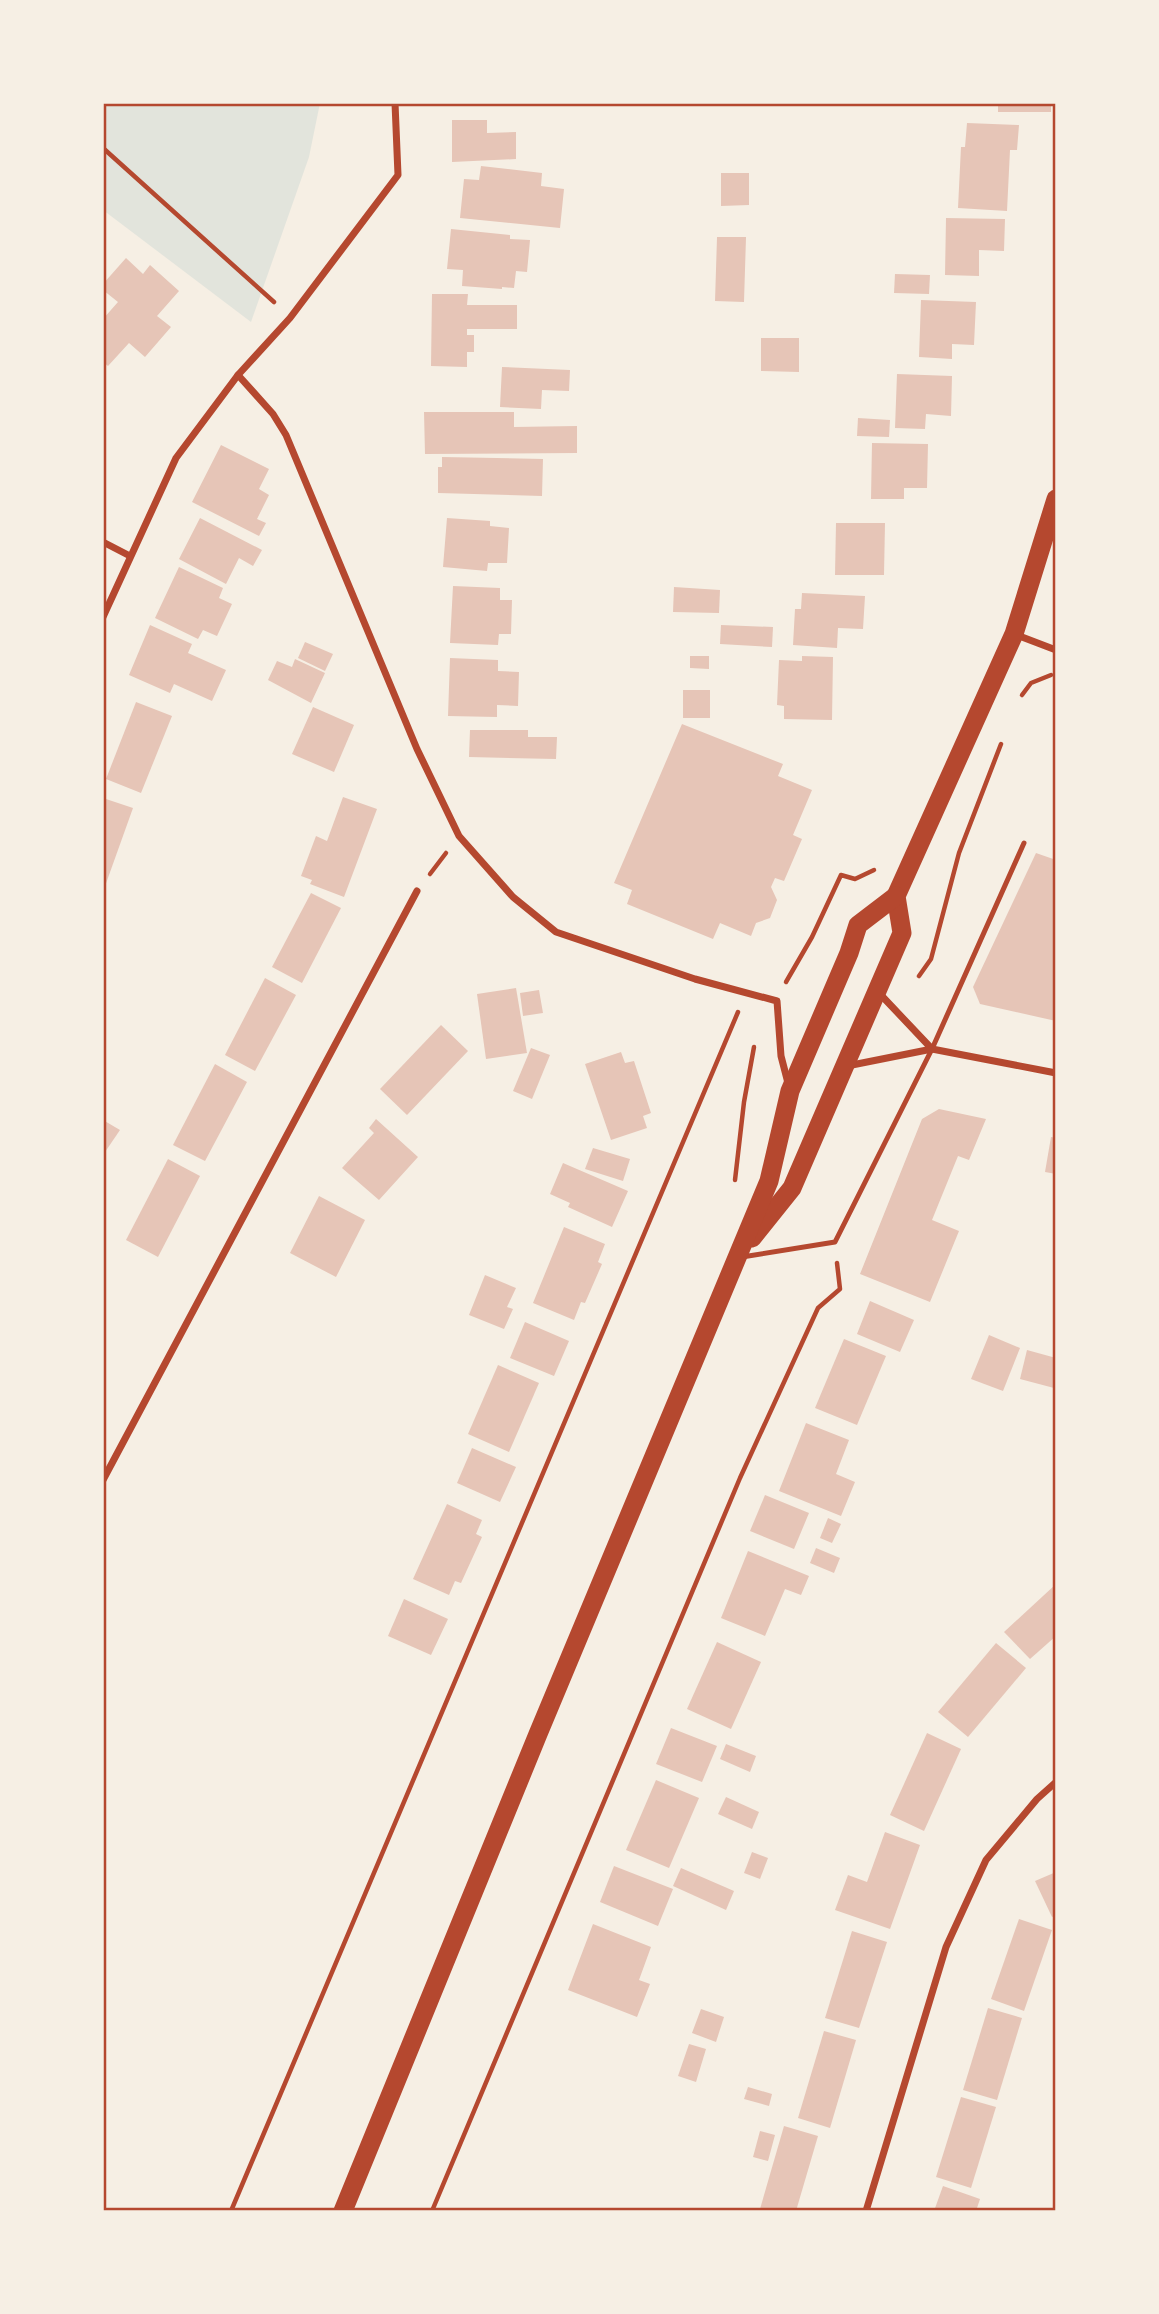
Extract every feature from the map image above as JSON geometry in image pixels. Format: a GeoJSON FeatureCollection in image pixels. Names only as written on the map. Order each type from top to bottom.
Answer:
{"type":"FeatureCollection","features":[{"type":"Feature","properties":{"kind":"highway"},"geometry":{"type":"LineString","coordinates":[[343,2211],[769,1181],[790,1091],[849,953],[858,925],[896,896],[1014,634],[1056,499]]}},
{"type":"Feature","properties":{"kind":"highway"},"geometry":{"type":"LineString","coordinates":[[735,1258],[792,1188],[902,933],[896,896]]}},
{"type":"Feature","properties":{"kind":"street"},"geometry":{"type":"LineString","coordinates":[[103,617],[176,458],[238,375],[290,318],[398,175],[394,103]]}},
{"type":"Feature","properties":{"kind":"street"},"geometry":{"type":"LineString","coordinates":[[238,375],[273,414],[286,435],[417,749],[459,836],[513,897],[556,932],[695,979],[778,1001],[781,1056],[790,1091]]}},
{"type":"Feature","properties":{"kind":"street"},"geometry":{"type":"LineString","coordinates":[[103,542],[130,556]]}},
{"type":"Feature","properties":{"kind":"street"},"geometry":{"type":"LineString","coordinates":[[1014,634],[1056,650]]}},
{"type":"Feature","properties":{"kind":"street"},"geometry":{"type":"LineString","coordinates":[[103,1480],[417,891]]}},
{"type":"Feature","properties":{"kind":"street"},"geometry":{"type":"LineString","coordinates":[[877,991],[932,1049]]}},
{"type":"Feature","properties":{"kind":"street"},"geometry":{"type":"LineString","coordinates":[[844,1067],[932,1049],[1056,1073]]}},
{"type":"Feature","properties":{"kind":"street"},"geometry":{"type":"LineString","coordinates":[[866,2211],[946,1947],[986,1860],[1037,1799],[1056,1782]]}},
{"type":"Feature","properties":{"kind":"lane"},"geometry":{"type":"LineString","coordinates":[[735,1258],[835,1242],[932,1049],[1024,843]]}},
{"type":"Feature","properties":{"kind":"path"},"geometry":{"type":"LineString","coordinates":[[103,148],[290,318]]}},
{"type":"Feature","properties":{"kind":"path"},"geometry":{"type":"LineString","coordinates":[[1016,704],[1031,683],[1056,675]]}},
{"type":"Feature","properties":{"kind":"path"},"geometry":{"type":"LineString","coordinates":[[930,959],[959,853],[1002,741]]}},
{"type":"Feature","properties":{"kind":"path"},"geometry":{"type":"LineString","coordinates":[[417,891],[459,836]]}},
{"type":"Feature","properties":{"kind":"path"},"geometry":{"type":"LineString","coordinates":[[231,2211],[746,993]]}},
{"type":"Feature","properties":{"kind":"path"},"geometry":{"type":"LineString","coordinates":[[432,2211],[740,1478],[818,1308],[840,1289],[835,1242]]}},
{"type":"Feature","properties":{"kind":"shaded area"},"geometry":{"type":"Polygon","coordinates":[[[103,103],[320,103],[309,157],[251,322],[103,210],[103,103]]]}},
{"type":"Feature","properties":{"kind":"building"},"geometry":{"type":"Polygon","coordinates":[[[998,103],[1051,103],[1051,112],[998,112],[998,103]]]}},
{"type":"Feature","properties":{"kind":"building"},"geometry":{"type":"Polygon","coordinates":[[[452,120],[487,120],[487,133],[516,132],[516,159],[452,162],[452,120]]]}},
{"type":"Feature","properties":{"kind":"building"},"geometry":{"type":"Polygon","coordinates":[[[967,123],[1019,125],[1017,150],[1010,150],[1007,211],[958,208],[961,147],[965,147],[967,123]]]}},
{"type":"Feature","properties":{"kind":"building"},"geometry":{"type":"Polygon","coordinates":[[[481,166],[542,173],[541,186],[564,189],[560,228],[460,218],[464,179],[479,180],[481,166]]]}},
{"type":"Feature","properties":{"kind":"building"},"geometry":{"type":"Polygon","coordinates":[[[721,173],[749,173],[749,205],[721,206],[721,173]]]}},
{"type":"Feature","properties":{"kind":"building"},"geometry":{"type":"Polygon","coordinates":[[[946,218],[1005,219],[1004,251],[979,250],[979,276],[945,275],[946,218]]]}},
{"type":"Feature","properties":{"kind":"building"},"geometry":{"type":"Polygon","coordinates":[[[451,229],[510,235],[510,239],[530,240],[527,272],[516,271],[514,288],[462,286],[463,270],[447,269],[451,229]]]}},
{"type":"Feature","properties":{"kind":"building"},"geometry":{"type":"Polygon","coordinates":[[[717,237],[746,237],[744,302],[715,301],[717,237]]]}},
{"type":"Feature","properties":{"kind":"building"},"geometry":{"type":"Polygon","coordinates":[[[126,258],[143,274],[150,265],[179,291],[157,316],[171,327],[145,357],[129,343],[108,366],[103,362],[103,319],[118,302],[103,290],[103,284],[126,258]]]}},
{"type":"Feature","properties":{"kind":"building"},"geometry":{"type":"Polygon","coordinates":[[[895,274],[930,275],[929,294],[894,293],[895,274]]]}},
{"type":"Feature","properties":{"kind":"building"},"geometry":{"type":"Polygon","coordinates":[[[432,294],[468,294],[467,305],[517,305],[517,329],[467,329],[467,335],[474,335],[474,352],[467,352],[467,367],[431,366],[432,294]]]}},
{"type":"Feature","properties":{"kind":"building"},"geometry":{"type":"Polygon","coordinates":[[[921,300],[976,302],[974,345],[952,344],[952,359],[919,357],[921,300]]]}},
{"type":"Feature","properties":{"kind":"building"},"geometry":{"type":"Polygon","coordinates":[[[761,338],[799,338],[799,372],[761,371],[761,338]]]}},
{"type":"Feature","properties":{"kind":"building"},"geometry":{"type":"Polygon","coordinates":[[[502,367],[570,370],[569,391],[542,390],[541,409],[500,407],[502,367]]]}},
{"type":"Feature","properties":{"kind":"building"},"geometry":{"type":"Polygon","coordinates":[[[897,374],[952,376],[951,416],[926,414],[925,429],[895,428],[897,374]]]}},
{"type":"Feature","properties":{"kind":"building"},"geometry":{"type":"Polygon","coordinates":[[[424,412],[514,412],[514,427],[577,426],[577,453],[425,454],[424,412]]]}},
{"type":"Feature","properties":{"kind":"building"},"geometry":{"type":"Polygon","coordinates":[[[858,418],[890,420],[889,437],[857,436],[858,418]]]}},
{"type":"Feature","properties":{"kind":"building"},"geometry":{"type":"Polygon","coordinates":[[[872,443],[928,444],[927,488],[904,488],[904,499],[871,499],[872,443]]]}},
{"type":"Feature","properties":{"kind":"building"},"geometry":{"type":"Polygon","coordinates":[[[221,445],[269,469],[259,489],[269,495],[257,519],[266,523],[259,536],[192,502],[221,445]]]}},
{"type":"Feature","properties":{"kind":"building"},"geometry":{"type":"Polygon","coordinates":[[[442,457],[543,459],[542,496],[438,493],[438,467],[442,467],[442,457]]]}},
{"type":"Feature","properties":{"kind":"building"},"geometry":{"type":"Polygon","coordinates":[[[200,518],[262,550],[253,566],[239,558],[226,584],[179,559],[200,518]]]}},
{"type":"Feature","properties":{"kind":"building"},"geometry":{"type":"Polygon","coordinates":[[[447,518],[490,521],[490,526],[509,528],[507,563],[488,563],[487,571],[443,567],[447,518]]]}},
{"type":"Feature","properties":{"kind":"building"},"geometry":{"type":"Polygon","coordinates":[[[836,523],[885,523],[884,575],[835,575],[836,523]]]}},
{"type":"Feature","properties":{"kind":"building"},"geometry":{"type":"Polygon","coordinates":[[[179,567],[223,588],[219,598],[232,604],[217,636],[203,630],[198,639],[155,618],[179,567]]]}},
{"type":"Feature","properties":{"kind":"building"},"geometry":{"type":"Polygon","coordinates":[[[453,586],[500,588],[500,600],[512,600],[511,634],[499,634],[498,645],[450,643],[453,586]]]}},
{"type":"Feature","properties":{"kind":"building"},"geometry":{"type":"Polygon","coordinates":[[[674,587],[720,590],[719,613],[673,612],[674,587]]]}},
{"type":"Feature","properties":{"kind":"building"},"geometry":{"type":"Polygon","coordinates":[[[802,593],[865,596],[863,629],[838,628],[837,648],[793,645],[795,609],[801,609],[802,593]]]}},
{"type":"Feature","properties":{"kind":"building"},"geometry":{"type":"Polygon","coordinates":[[[150,625],[192,644],[188,653],[226,670],[212,701],[174,684],[170,693],[129,675],[150,625]]]}},
{"type":"Feature","properties":{"kind":"building"},"geometry":{"type":"Polygon","coordinates":[[[721,625],[773,627],[772,647],[720,644],[721,625]]]}},
{"type":"Feature","properties":{"kind":"building"},"geometry":{"type":"Polygon","coordinates":[[[305,642],[333,654],[325,671],[298,658],[305,642]]]}},
{"type":"Feature","properties":{"kind":"building"},"geometry":{"type":"Polygon","coordinates":[[[690,656],[709,656],[709,669],[690,668],[690,656]]]}},
{"type":"Feature","properties":{"kind":"building"},"geometry":{"type":"Polygon","coordinates":[[[802,656],[833,657],[832,720],[784,719],[784,706],[777,705],[779,660],[802,661],[802,656]]]}},
{"type":"Feature","properties":{"kind":"building"},"geometry":{"type":"Polygon","coordinates":[[[450,658],[498,660],[498,671],[519,672],[518,706],[497,705],[497,717],[448,716],[450,658]]]}},
{"type":"Feature","properties":{"kind":"building"},"geometry":{"type":"Polygon","coordinates":[[[295,659],[325,673],[311,703],[268,680],[277,661],[292,667],[295,659]]]}},
{"type":"Feature","properties":{"kind":"building"},"geometry":{"type":"Polygon","coordinates":[[[683,690],[710,690],[710,718],[683,718],[683,690]]]}},
{"type":"Feature","properties":{"kind":"building"},"geometry":{"type":"Polygon","coordinates":[[[136,702],[172,716],[141,793],[106,779],[136,702]]]}},
{"type":"Feature","properties":{"kind":"building"},"geometry":{"type":"Polygon","coordinates":[[[313,707],[354,725],[334,772],[292,754],[313,707]]]}},
{"type":"Feature","properties":{"kind":"building"},"geometry":{"type":"Polygon","coordinates":[[[682,724],[783,764],[778,776],[812,790],[793,835],[802,839],[784,881],[775,878],[771,887],[777,900],[770,918],[756,923],[751,936],[720,923],[713,939],[627,904],[632,890],[614,883],[682,724]]]}},
{"type":"Feature","properties":{"kind":"building"},"geometry":{"type":"Polygon","coordinates":[[[470,730],[528,730],[528,737],[557,737],[556,759],[469,757],[470,730]]]}},
{"type":"Feature","properties":{"kind":"building"},"geometry":{"type":"Polygon","coordinates":[[[343,797],[377,809],[344,897],[310,884],[312,880],[301,876],[316,836],[327,841],[343,797]]]}},
{"type":"Feature","properties":{"kind":"building"},"geometry":{"type":"Polygon","coordinates":[[[103,798],[133,808],[104,889],[103,889],[103,798]]]}},
{"type":"Feature","properties":{"kind":"building"},"geometry":{"type":"Polygon","coordinates":[[[1036,853],[1056,860],[1056,1021],[980,1004],[973,987],[1036,853]]]}},
{"type":"Feature","properties":{"kind":"building"},"geometry":{"type":"Polygon","coordinates":[[[311,893],[341,908],[302,983],[272,967],[311,893]]]}},
{"type":"Feature","properties":{"kind":"building"},"geometry":{"type":"Polygon","coordinates":[[[265,978],[296,995],[255,1071],[225,1055],[265,978]]]}},
{"type":"Feature","properties":{"kind":"building"},"geometry":{"type":"Polygon","coordinates":[[[516,988],[527,1053],[486,1059],[477,994],[516,988]]]}},
{"type":"Feature","properties":{"kind":"building"},"geometry":{"type":"Polygon","coordinates":[[[539,990],[543,1013],[523,1016],[520,993],[539,990]]]}},
{"type":"Feature","properties":{"kind":"building"},"geometry":{"type":"Polygon","coordinates":[[[441,1025],[468,1051],[407,1115],[380,1089],[441,1025]]]}},
{"type":"Feature","properties":{"kind":"building"},"geometry":{"type":"Polygon","coordinates":[[[531,1048],[550,1055],[532,1099],[513,1091],[531,1048]]]}},
{"type":"Feature","properties":{"kind":"building"},"geometry":{"type":"Polygon","coordinates":[[[621,1052],[625,1063],[634,1061],[651,1113],[643,1116],[647,1128],[611,1140],[585,1064],[621,1052]]]}},
{"type":"Feature","properties":{"kind":"building"},"geometry":{"type":"Polygon","coordinates":[[[215,1064],[247,1082],[205,1161],[173,1145],[215,1064]]]}},
{"type":"Feature","properties":{"kind":"building"},"geometry":{"type":"Polygon","coordinates":[[[939,1109],[986,1119],[969,1160],[958,1156],[932,1220],[959,1231],[930,1302],[860,1274],[922,1119],[939,1109]]]}},
{"type":"Feature","properties":{"kind":"building"},"geometry":{"type":"Polygon","coordinates":[[[376,1119],[418,1157],[379,1200],[342,1168],[374,1133],[369,1128],[376,1119]]]}},
{"type":"Feature","properties":{"kind":"building"},"geometry":{"type":"Polygon","coordinates":[[[103,1120],[120,1130],[103,1155],[103,1120]]]}},
{"type":"Feature","properties":{"kind":"building"},"geometry":{"type":"Polygon","coordinates":[[[1051,1137],[1056,1138],[1056,1174],[1045,1172],[1051,1137]]]}},
{"type":"Feature","properties":{"kind":"building"},"geometry":{"type":"Polygon","coordinates":[[[593,1148],[630,1159],[623,1181],[585,1169],[593,1148]]]}},
{"type":"Feature","properties":{"kind":"building"},"geometry":{"type":"Polygon","coordinates":[[[168,1159],[200,1176],[158,1257],[126,1240],[168,1159]]]}},
{"type":"Feature","properties":{"kind":"building"},"geometry":{"type":"Polygon","coordinates":[[[563,1163],[628,1191],[612,1227],[568,1207],[570,1203],[550,1194],[563,1163]]]}},
{"type":"Feature","properties":{"kind":"building"},"geometry":{"type":"Polygon","coordinates":[[[319,1196],[365,1220],[336,1277],[290,1253],[319,1196]]]}},
{"type":"Feature","properties":{"kind":"building"},"geometry":{"type":"Polygon","coordinates":[[[564,1227],[605,1244],[598,1262],[602,1264],[585,1303],[581,1302],[574,1320],[533,1303],[564,1227]]]}},
{"type":"Feature","properties":{"kind":"building"},"geometry":{"type":"Polygon","coordinates":[[[485,1275],[516,1288],[507,1307],[513,1309],[504,1329],[469,1315],[485,1275]]]}},
{"type":"Feature","properties":{"kind":"building"},"geometry":{"type":"Polygon","coordinates":[[[870,1301],[914,1320],[900,1352],[857,1334],[870,1301]]]}},
{"type":"Feature","properties":{"kind":"building"},"geometry":{"type":"Polygon","coordinates":[[[525,1322],[569,1341],[554,1376],[510,1358],[525,1322]]]}},
{"type":"Feature","properties":{"kind":"building"},"geometry":{"type":"Polygon","coordinates":[[[989,1335],[1020,1348],[1003,1391],[971,1379],[989,1335]]]}},
{"type":"Feature","properties":{"kind":"building"},"geometry":{"type":"Polygon","coordinates":[[[844,1339],[886,1356],[857,1425],[815,1408],[844,1339]]]}},
{"type":"Feature","properties":{"kind":"building"},"geometry":{"type":"Polygon","coordinates":[[[1027,1350],[1056,1358],[1054,1388],[1020,1379],[1027,1350]]]}},
{"type":"Feature","properties":{"kind":"building"},"geometry":{"type":"Polygon","coordinates":[[[498,1365],[539,1383],[509,1452],[468,1434],[498,1365]]]}},
{"type":"Feature","properties":{"kind":"building"},"geometry":{"type":"Polygon","coordinates":[[[806,1423],[849,1440],[836,1474],[855,1482],[841,1516],[779,1491],[806,1423]]]}},
{"type":"Feature","properties":{"kind":"building"},"geometry":{"type":"Polygon","coordinates":[[[472,1448],[516,1467],[500,1502],[457,1483],[472,1448]]]}},
{"type":"Feature","properties":{"kind":"building"},"geometry":{"type":"Polygon","coordinates":[[[765,1495],[809,1513],[794,1549],[750,1531],[765,1495]]]}},
{"type":"Feature","properties":{"kind":"building"},"geometry":{"type":"Polygon","coordinates":[[[447,1504],[482,1520],[476,1534],[482,1537],[461,1583],[455,1581],[449,1595],[413,1579],[447,1504]]]}},
{"type":"Feature","properties":{"kind":"building"},"geometry":{"type":"Polygon","coordinates":[[[828,1518],[841,1524],[832,1543],[820,1538],[828,1518]]]}},
{"type":"Feature","properties":{"kind":"building"},"geometry":{"type":"Polygon","coordinates":[[[816,1548],[840,1558],[834,1573],[810,1563],[816,1548]]]}},
{"type":"Feature","properties":{"kind":"building"},"geometry":{"type":"Polygon","coordinates":[[[748,1551],[809,1576],[801,1595],[785,1589],[765,1636],[721,1618],[748,1551]]]}},
{"type":"Feature","properties":{"kind":"building"},"geometry":{"type":"Polygon","coordinates":[[[1056,1584],[1056,1636],[1030,1659],[1004,1632],[1056,1584]]]}},
{"type":"Feature","properties":{"kind":"building"},"geometry":{"type":"Polygon","coordinates":[[[404,1599],[448,1619],[431,1655],[388,1636],[404,1599]]]}},
{"type":"Feature","properties":{"kind":"building"},"geometry":{"type":"Polygon","coordinates":[[[717,1642],[761,1662],[731,1729],[687,1709],[717,1642]]]}},
{"type":"Feature","properties":{"kind":"building"},"geometry":{"type":"Polygon","coordinates":[[[996,1643],[1026,1668],[968,1737],[938,1712],[996,1643]]]}},
{"type":"Feature","properties":{"kind":"building"},"geometry":{"type":"Polygon","coordinates":[[[671,1728],[717,1746],[702,1782],[656,1764],[671,1728]]]}},
{"type":"Feature","properties":{"kind":"building"},"geometry":{"type":"Polygon","coordinates":[[[927,1733],[961,1749],[924,1831],[890,1815],[927,1733]]]}},
{"type":"Feature","properties":{"kind":"building"},"geometry":{"type":"Polygon","coordinates":[[[726,1744],[756,1756],[750,1772],[720,1759],[726,1744]]]}},
{"type":"Feature","properties":{"kind":"building"},"geometry":{"type":"Polygon","coordinates":[[[656,1780],[699,1798],[669,1868],[626,1850],[656,1780]]]}},
{"type":"Feature","properties":{"kind":"building"},"geometry":{"type":"Polygon","coordinates":[[[726,1797],[759,1812],[752,1829],[718,1814],[726,1797]]]}},
{"type":"Feature","properties":{"kind":"building"},"geometry":{"type":"Polygon","coordinates":[[[885,1832],[920,1845],[890,1929],[835,1910],[848,1875],[867,1882],[885,1832]]]}},
{"type":"Feature","properties":{"kind":"building"},"geometry":{"type":"Polygon","coordinates":[[[752,1852],[768,1858],[760,1879],[744,1873],[752,1852]]]}},
{"type":"Feature","properties":{"kind":"building"},"geometry":{"type":"Polygon","coordinates":[[[614,1866],[673,1889],[658,1926],[600,1902],[614,1866]]]}},
{"type":"Feature","properties":{"kind":"building"},"geometry":{"type":"Polygon","coordinates":[[[681,1868],[734,1891],[726,1910],[673,1886],[681,1868]]]}},
{"type":"Feature","properties":{"kind":"building"},"geometry":{"type":"Polygon","coordinates":[[[1056,1872],[1056,1915],[1052,1917],[1035,1881],[1056,1872]]]}},
{"type":"Feature","properties":{"kind":"building"},"geometry":{"type":"Polygon","coordinates":[[[1019,1919],[1052,1930],[1024,2011],[991,1999],[1019,1919]]]}},
{"type":"Feature","properties":{"kind":"building"},"geometry":{"type":"Polygon","coordinates":[[[593,1924],[651,1947],[639,1980],[650,1984],[637,2017],[568,1990],[593,1924]]]}},
{"type":"Feature","properties":{"kind":"building"},"geometry":{"type":"Polygon","coordinates":[[[852,1931],[887,1942],[859,2028],[825,2018],[852,1931]]]}},
{"type":"Feature","properties":{"kind":"building"},"geometry":{"type":"Polygon","coordinates":[[[988,2008],[1022,2018],[997,2100],[963,2090],[988,2008]]]}},
{"type":"Feature","properties":{"kind":"building"},"geometry":{"type":"Polygon","coordinates":[[[701,2009],[724,2017],[716,2042],[692,2033],[701,2009]]]}},
{"type":"Feature","properties":{"kind":"building"},"geometry":{"type":"Polygon","coordinates":[[[824,2031],[856,2040],[830,2128],[798,2118],[824,2031]]]}},
{"type":"Feature","properties":{"kind":"building"},"geometry":{"type":"Polygon","coordinates":[[[689,2044],[706,2049],[696,2082],[678,2076],[689,2044]]]}},
{"type":"Feature","properties":{"kind":"building"},"geometry":{"type":"Polygon","coordinates":[[[748,2087],[772,2094],[769,2106],[744,2099],[748,2087]]]}},
{"type":"Feature","properties":{"kind":"building"},"geometry":{"type":"Polygon","coordinates":[[[961,2097],[996,2107],[971,2188],[936,2177],[961,2097]]]}},
{"type":"Feature","properties":{"kind":"building"},"geometry":{"type":"Polygon","coordinates":[[[784,2126],[818,2136],[796,2211],[767,2211],[760,2209],[784,2126]]]}},
{"type":"Feature","properties":{"kind":"building"},"geometry":{"type":"Polygon","coordinates":[[[760,2131],[775,2135],[768,2161],[753,2157],[760,2131]]]}},
{"type":"Feature","properties":{"kind":"building"},"geometry":{"type":"Polygon","coordinates":[[[943,2186],[980,2199],[976,2211],[934,2211],[943,2186]]]}}]}
